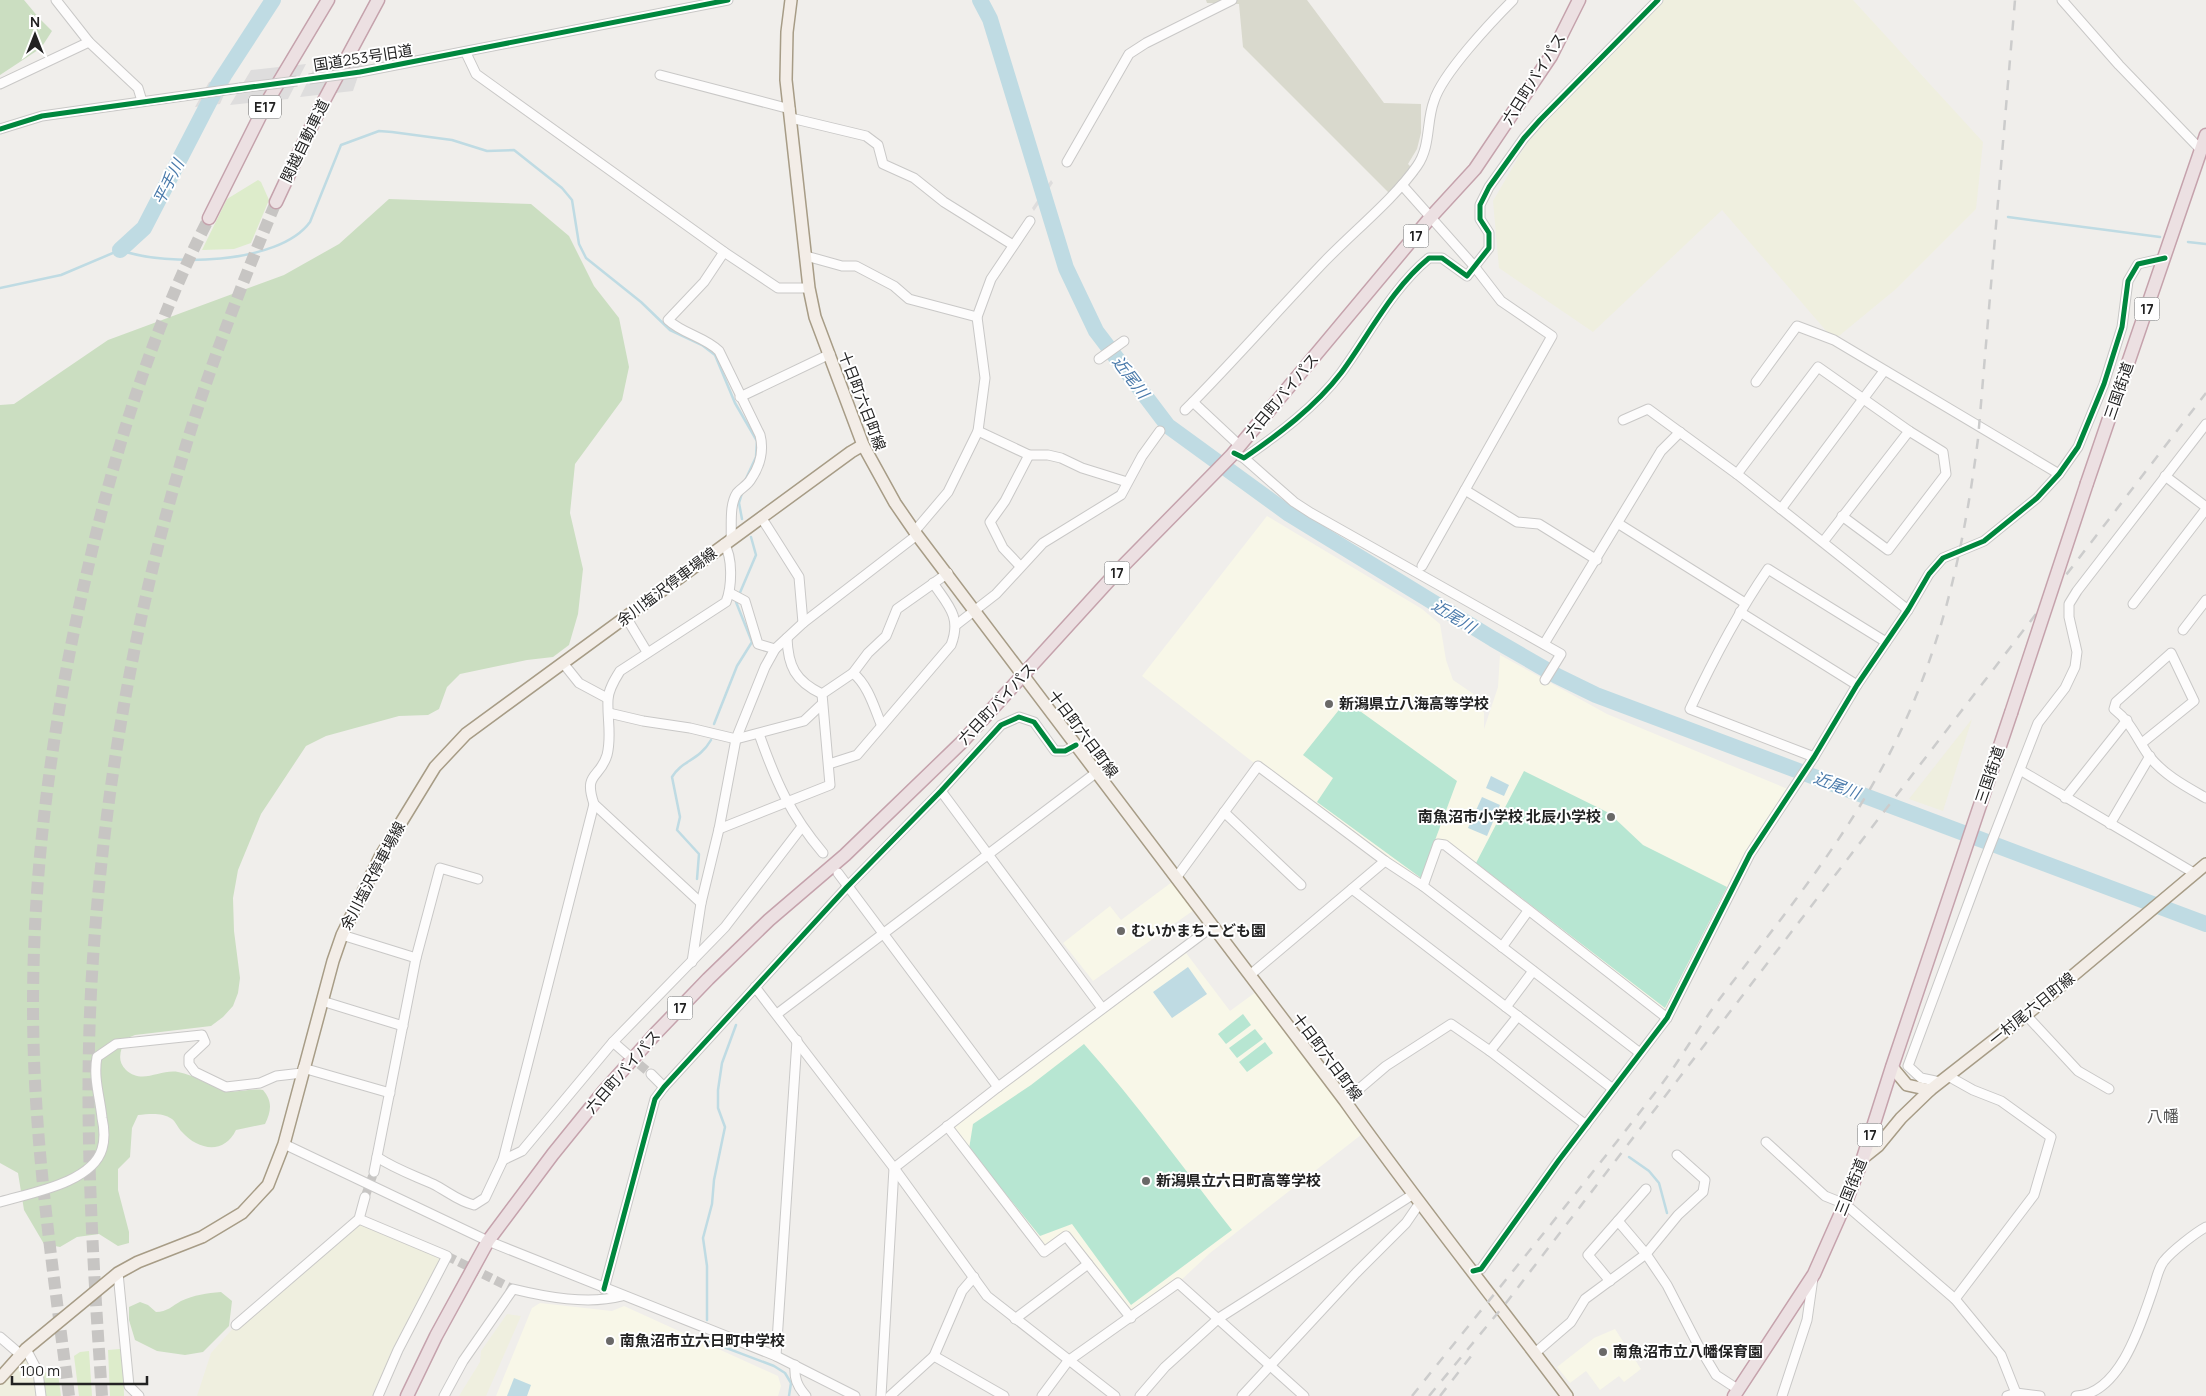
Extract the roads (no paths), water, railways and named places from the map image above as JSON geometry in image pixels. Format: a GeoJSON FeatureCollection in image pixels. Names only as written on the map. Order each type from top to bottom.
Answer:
{"type":"FeatureCollection","features":[{"type":"Feature","properties":{"kind":"highway","name":"E17"},"geometry":{"type":"LineString","coordinates":[[209,218],[267,102],[328,0]]}},
{"type":"Feature","properties":{"kind":"highway","name":"関越自動車道"},"geometry":{"type":"LineString","coordinates":[[276,202],[320,108],[378,0]]}},
{"type":"Feature","properties":{"kind":"highway","name":"六日町バイパス"},"geometry":{"type":"LineString","coordinates":[[407,1396],[436,1336],[488,1241],[553,1154],[656,1033],[769,920],[845,855],[962,742],[1024,677],[1166,520],[1237,454],[1430,218],[1475,169],[1550,56],[1579,0]]}},
{"type":"Feature","properties":{"kind":"highway","name":"三国街道"},"geometry":{"type":"LineString","coordinates":[[1736,1393],[1814,1274],[1863,1158],[2087,483],[2165,258],[2201,166],[2201,150],[2206,135]]}},
{"type":"Feature","properties":{"kind":"main road","name":"十日町六日町線"},"geometry":{"type":"LineString","coordinates":[[791,0],[787,32],[786,70],[809,288],[815,317],[863,445],[895,502],[916,533],[1345,1101],[1416,1199],[1474,1272],[1567,1396]]}},
{"type":"Feature","properties":{"kind":"main road","name":"余川塩沢停車場線"},"geometry":{"type":"LineString","coordinates":[[0,1378],[24,1352],[118,1273],[138,1262],[202,1237],[242,1213],[268,1185],[284,1144],[322,1001],[342,935],[380,858],[435,767],[466,734],[850,452],[863,445]]}},
{"type":"Feature","properties":{"kind":"main road","name":"一村尾六日町線"},"geometry":{"type":"LineString","coordinates":[[1863,1158],[1878,1146],[1901,1118],[1930,1090],[2026,1015],[2206,864]]}},
{"type":"Feature","properties":{"kind":"main road"},"geometry":{"type":"LineString","coordinates":[[1892,1067],[1906,1085],[1930,1090]]}},
{"type":"Feature","properties":{"kind":"street"},"geometry":{"type":"LineString","coordinates":[[56,0],[90,42],[138,88],[142,101]]}},
{"type":"Feature","properties":{"kind":"street","name":"国道253号旧道"},"geometry":{"type":"LineString","coordinates":[[0,129],[42,116],[360,72],[466,53],[728,0]]}},
{"type":"Feature","properties":{"kind":"street"},"geometry":{"type":"LineString","coordinates":[[1067,162],[1129,54],[1163,34],[1232,0]]}},
{"type":"Feature","properties":{"kind":"street"},"geometry":{"type":"LineString","coordinates":[[1185,410],[1325,261],[1402,185],[1418,164],[1424,152],[1430,114],[1438,90],[1474,43],[1513,0]]}},
{"type":"Feature","properties":{"kind":"street"},"geometry":{"type":"LineString","coordinates":[[1237,454],[1297,417],[1322,395],[1340,374],[1390,303],[1429,258],[1442,258],[1467,276],[1489,248],[1489,233],[1478,212],[1489,187],[1524,138],[1540,120],[1658,0]]}},
{"type":"Feature","properties":{"kind":"street"},"geometry":{"type":"LineString","coordinates":[[2062,0],[2119,65],[2201,150]]}},
{"type":"Feature","properties":{"kind":"street"},"geometry":{"type":"LineString","coordinates":[[0,84],[90,42]]}},
{"type":"Feature","properties":{"kind":"street"},"geometry":{"type":"LineString","coordinates":[[466,53],[476,74],[724,252],[778,288],[809,288]]}},
{"type":"Feature","properties":{"kind":"street"},"geometry":{"type":"LineString","coordinates":[[660,75],[866,136],[878,145],[883,164],[914,178],[944,202],[1013,245]]}},
{"type":"Feature","properties":{"kind":"street"},"geometry":{"type":"LineString","coordinates":[[1402,185],[1474,266],[1501,301],[1552,336],[1422,566]]}},
{"type":"Feature","properties":{"kind":"street"},"geometry":{"type":"LineString","coordinates":[[692,962],[701,903],[719,829],[736,739],[748,705],[775,649],[803,623],[916,533],[948,492],[978,431],[985,378],[977,317],[991,279],[1030,221]]}},
{"type":"Feature","properties":{"kind":"street"},"geometry":{"type":"LineString","coordinates":[[701,903],[594,804],[589,790],[590,780],[606,757],[610,740],[607,698],[620,671],[719,607],[726,602],[730,593],[727,542],[733,506],[737,493],[751,480],[763,447],[760,435],[719,351],[711,343],[675,327],[668,320],[704,282],[724,252]]}},
{"type":"Feature","properties":{"kind":"street"},"geometry":{"type":"LineString","coordinates":[[806,256],[842,266],[856,266],[894,286],[909,299],[977,317]]}},
{"type":"Feature","properties":{"kind":"street"},"geometry":{"type":"LineString","coordinates":[[1474,1272],[1481,1269],[1667,1018],[1750,854],[1790,790],[1814,757],[1857,685],[1908,610],[1929,574],[1943,558],[1984,541],[2037,498],[2059,474],[2078,447],[2104,384],[2122,327],[2128,281],[2138,264],[2165,258]]}},
{"type":"Feature","properties":{"kind":"street"},"geometry":{"type":"LineString","coordinates":[[1756,382],[1797,326],[1834,340],[2059,474]]}},
{"type":"Feature","properties":{"kind":"street"},"geometry":{"type":"LineString","coordinates":[[1100,359],[1124,341]]}},
{"type":"Feature","properties":{"kind":"street"},"geometry":{"type":"LineString","coordinates":[[740,397],[830,354]]}},
{"type":"Feature","properties":{"kind":"street"},"geometry":{"type":"LineString","coordinates":[[1737,474],[1818,367],[1909,431],[1943,452],[1946,474],[1888,550],[1842,516]]}},
{"type":"Feature","properties":{"kind":"street"},"geometry":{"type":"LineString","coordinates":[[1781,509],[1884,371]]}},
{"type":"Feature","properties":{"kind":"street"},"geometry":{"type":"LineString","coordinates":[[1193,402],[1237,454],[1294,502],[1423,578],[1458,595],[1561,654],[1546,678]]}},
{"type":"Feature","properties":{"kind":"street"},"geometry":{"type":"LineString","coordinates":[[1623,420],[1648,409],[1737,474],[1908,610]]}},
{"type":"Feature","properties":{"kind":"street"},"geometry":{"type":"LineString","coordinates":[[1955,1299],[2034,1195],[2051,1137],[2001,1100],[1944,1079],[1921,1078],[1908,1066],[1994,834],[2038,723],[2065,688],[2075,667],[2077,652],[2069,617],[2069,604],[2077,590],[2206,424]]}},
{"type":"Feature","properties":{"kind":"street"},"geometry":{"type":"LineString","coordinates":[[978,431],[1029,455],[1048,455],[1061,458],[1082,468],[1128,482]]}},
{"type":"Feature","properties":{"kind":"street"},"geometry":{"type":"LineString","coordinates":[[956,625],[996,594],[1020,566],[1044,543],[1121,495],[1160,431]]}},
{"type":"Feature","properties":{"kind":"street"},"geometry":{"type":"LineString","coordinates":[[1823,542],[1909,431]]}},
{"type":"Feature","properties":{"kind":"street"},"geometry":{"type":"LineString","coordinates":[[1544,644],[1619,524],[1661,451],[1680,432]]}},
{"type":"Feature","properties":{"kind":"street"},"geometry":{"type":"LineString","coordinates":[[1020,566],[1002,548],[990,522],[1005,501],[1029,455]]}},
{"type":"Feature","properties":{"kind":"street"},"geometry":{"type":"LineString","coordinates":[[2132,604],[2206,508],[2165,476]]}},
{"type":"Feature","properties":{"kind":"street"},"geometry":{"type":"LineString","coordinates":[[1465,490],[1517,522],[1539,524],[1596,560]]}},
{"type":"Feature","properties":{"kind":"street"},"geometry":{"type":"LineString","coordinates":[[761,517],[799,578],[803,623]]}},
{"type":"Feature","properties":{"kind":"street"},"geometry":{"type":"LineString","coordinates":[[1619,524],[1745,603]]}},
{"type":"Feature","properties":{"kind":"street"},"geometry":{"type":"LineString","coordinates":[[1814,757],[1690,709],[1715,655],[1745,603],[1768,569],[1886,642]]}},
{"type":"Feature","properties":{"kind":"street"},"geometry":{"type":"LineString","coordinates":[[609,713],[643,721],[690,728],[736,739],[804,721],[822,699],[853,673],[868,653],[886,636],[897,608],[948,574]]}},
{"type":"Feature","properties":{"kind":"street"},"geometry":{"type":"LineString","coordinates":[[829,764],[857,755],[881,724],[951,645],[956,625],[952,611],[933,583]]}},
{"type":"Feature","properties":{"kind":"street"},"geometry":{"type":"LineString","coordinates":[[730,593],[745,602],[758,644],[775,649]]}},
{"type":"Feature","properties":{"kind":"street"},"geometry":{"type":"LineString","coordinates":[[2182,630],[2206,600]]}},
{"type":"Feature","properties":{"kind":"street"},"geometry":{"type":"LineString","coordinates":[[1740,612],[1857,685]]}},
{"type":"Feature","properties":{"kind":"street"},"geometry":{"type":"LineString","coordinates":[[626,617],[647,652]]}},
{"type":"Feature","properties":{"kind":"street"},"geometry":{"type":"LineString","coordinates":[[719,829],[787,804],[830,785],[822,699],[794,672],[788,660],[787,638]]}},
{"type":"Feature","properties":{"kind":"street"},"geometry":{"type":"LineString","coordinates":[[2142,743],[2194,701],[2171,653],[2116,702],[2114,709],[2127,720],[2150,756],[2170,777],[2206,798]]}},
{"type":"Feature","properties":{"kind":"street"},"geometry":{"type":"LineString","coordinates":[[563,663],[579,683],[607,698]]}},
{"type":"Feature","properties":{"kind":"street"},"geometry":{"type":"LineString","coordinates":[[853,673],[868,694],[881,724]]}},
{"type":"Feature","properties":{"kind":"street"},"geometry":{"type":"LineString","coordinates":[[604,1289],[655,1099],[664,1088],[847,886],[941,791],[1001,725],[1019,717],[1034,722],[1055,751],[1065,751],[1076,744]]}},
{"type":"Feature","properties":{"kind":"street"},"geometry":{"type":"LineString","coordinates":[[2065,798],[2127,720]]}},
{"type":"Feature","properties":{"kind":"street"},"geometry":{"type":"LineString","coordinates":[[760,734],[787,804],[802,828],[823,853]]}},
{"type":"Feature","properties":{"kind":"street"},"geometry":{"type":"LineString","coordinates":[[2110,824],[2150,756]]}},
{"type":"Feature","properties":{"kind":"street"},"geometry":{"type":"LineString","coordinates":[[1176,878],[1258,766],[1385,861],[1423,886],[1640,1053]]}},
{"type":"Feature","properties":{"kind":"street"},"geometry":{"type":"LineString","coordinates":[[2020,770],[2194,874]]}},
{"type":"Feature","properties":{"kind":"street"},"geometry":{"type":"LineString","coordinates":[[777,1014],[1097,772]]}},
{"type":"Feature","properties":{"kind":"street"},"geometry":{"type":"LineString","coordinates":[[941,791],[1102,1008]]}},
{"type":"Feature","properties":{"kind":"street"},"geometry":{"type":"LineString","coordinates":[[377,1157],[396,1170],[434,1185],[463,1202],[474,1205],[486,1198],[503,1160],[594,804]]}},
{"type":"Feature","properties":{"kind":"street"},"geometry":{"type":"LineString","coordinates":[[1224,812],[1301,885]]}},
{"type":"Feature","properties":{"kind":"street"},"geometry":{"type":"LineString","coordinates":[[503,1160],[522,1151],[613,1042],[725,927],[802,828]]}},
{"type":"Feature","properties":{"kind":"street"},"geometry":{"type":"LineString","coordinates":[[1423,886],[1438,844],[1445,845],[1667,1018]]}},
{"type":"Feature","properties":{"kind":"street"},"geometry":{"type":"LineString","coordinates":[[1250,976],[1385,861]]}},
{"type":"Feature","properties":{"kind":"street"},"geometry":{"type":"LineString","coordinates":[[374,1172],[416,958],[440,868],[478,879]]}},
{"type":"Feature","properties":{"kind":"street"},"geometry":{"type":"LineString","coordinates":[[838,873],[998,1087]]}},
{"type":"Feature","properties":{"kind":"street"},"geometry":{"type":"LineString","coordinates":[[1352,889],[1613,1089]]}},
{"type":"Feature","properties":{"kind":"street"},"geometry":{"type":"LineString","coordinates":[[1502,947],[1528,911]]}},
{"type":"Feature","properties":{"kind":"street"},"geometry":{"type":"LineString","coordinates":[[881,1396],[894,1168],[1102,1008],[1213,926]]}},
{"type":"Feature","properties":{"kind":"street"},"geometry":{"type":"LineString","coordinates":[[342,935],[416,958]]}},
{"type":"Feature","properties":{"kind":"street"},"geometry":{"type":"LineString","coordinates":[[1506,1007],[1533,971]]}},
{"type":"Feature","properties":{"kind":"street"},"geometry":{"type":"LineString","coordinates":[[755,986],[894,1168],[987,1296],[1014,1319],[1115,1396]]}},
{"type":"Feature","properties":{"kind":"street"},"geometry":{"type":"LineString","coordinates":[[322,1001],[403,1026]]}},
{"type":"Feature","properties":{"kind":"street"},"geometry":{"type":"LineString","coordinates":[[2026,1015],[2078,1071],[2110,1089]]}},
{"type":"Feature","properties":{"kind":"street"},"geometry":{"type":"LineString","coordinates":[[1490,1051],[1518,1016]]}},
{"type":"Feature","properties":{"kind":"street"},"geometry":{"type":"LineString","coordinates":[[1345,1101],[1386,1066],[1451,1024],[1490,1051],[1586,1125]]}},
{"type":"Feature","properties":{"kind":"street"},"geometry":{"type":"LineString","coordinates":[[0,1202],[56,1186],[82,1174],[94,1164],[102,1149],[104,1136],[94,1071],[97,1057],[116,1044],[202,1035],[205,1042],[189,1058],[189,1064],[195,1072],[226,1087],[260,1083],[276,1076],[303,1070],[390,1093]]}},
{"type":"Feature","properties":{"kind":"street"},"geometry":{"type":"LineString","coordinates":[[776,1356],[797,1040]]}},
{"type":"Feature","properties":{"kind":"street"},"geometry":{"type":"LineString","coordinates":[[613,1042],[629,1056]]}},
{"type":"Feature","properties":{"kind":"street"},"geometry":{"type":"LineString","coordinates":[[651,1074],[664,1088]]}},
{"type":"Feature","properties":{"kind":"street"},"geometry":{"type":"LineString","coordinates":[[947,1126],[1044,1252],[1066,1236],[1131,1318]]}},
{"type":"Feature","properties":{"kind":"street"},"geometry":{"type":"LineString","coordinates":[[1766,1142],[1825,1196],[1845,1204],[1955,1299],[2001,1354],[2016,1393]]}},
{"type":"Feature","properties":{"kind":"street"},"geometry":{"type":"LineString","coordinates":[[284,1144],[488,1241],[604,1289],[776,1356],[855,1396]]}},
{"type":"Feature","properties":{"kind":"street"},"geometry":{"type":"LineString","coordinates":[[1535,1353],[1571,1322],[1586,1300],[1646,1254],[1678,1215],[1703,1192],[1705,1180],[1677,1155]]}},
{"type":"Feature","properties":{"kind":"street"},"geometry":{"type":"LineString","coordinates":[[1610,1281],[1588,1254],[1646,1188]]}},
{"type":"Feature","properties":{"kind":"street"},"geometry":{"type":"LineString","coordinates":[[236,1325],[359,1218],[365,1197]]}},
{"type":"Feature","properties":{"kind":"street"},"geometry":{"type":"LineString","coordinates":[[1140,1396],[1165,1367],[1220,1318],[1416,1199]]}},
{"type":"Feature","properties":{"kind":"street"},"geometry":{"type":"LineString","coordinates":[[1242,1396],[1406,1223],[1416,1199]]}},
{"type":"Feature","properties":{"kind":"street"},"geometry":{"type":"LineString","coordinates":[[359,1218],[447,1256],[398,1350],[378,1396]]}},
{"type":"Feature","properties":{"kind":"street"},"geometry":{"type":"LineString","coordinates":[[1618,1221],[1646,1254],[1667,1285],[1694,1338],[1716,1375],[1736,1393]]}},
{"type":"Feature","properties":{"kind":"street"},"geometry":{"type":"LineString","coordinates":[[2076,1396],[2082,1396],[2098,1388],[2115,1376],[2138,1329],[2163,1262],[2206,1227]]}},
{"type":"Feature","properties":{"kind":"street"},"geometry":{"type":"LineString","coordinates":[[1014,1319],[1088,1264]]}},
{"type":"Feature","properties":{"kind":"street"},"geometry":{"type":"LineString","coordinates":[[118,1273],[129,1386],[139,1396]]}},
{"type":"Feature","properties":{"kind":"street"},"geometry":{"type":"LineString","coordinates":[[1782,1396],[1807,1320],[1814,1274]]}},
{"type":"Feature","properties":{"kind":"street"},"geometry":{"type":"LineString","coordinates":[[890,1396],[934,1356],[962,1291],[974,1277]]}},
{"type":"Feature","properties":{"kind":"street"},"geometry":{"type":"LineString","coordinates":[[1042,1396],[1068,1361],[1178,1283],[1220,1318],[1304,1396]]}},
{"type":"Feature","properties":{"kind":"street"},"geometry":{"type":"LineString","coordinates":[[444,1396],[463,1360],[513,1288],[534,1294],[566,1298],[607,1300],[622,1296]]}},
{"type":"Feature","properties":{"kind":"street"},"geometry":{"type":"LineString","coordinates":[[0,1337],[24,1352],[38,1372],[41,1396]]}},
{"type":"Feature","properties":{"kind":"street"},"geometry":{"type":"LineString","coordinates":[[934,1356],[1004,1396]]}},
{"type":"Feature","properties":{"kind":"street"},"geometry":{"type":"LineString","coordinates":[[795,1365],[794,1375],[798,1387],[806,1396]]}},
{"type":"Feature","properties":{"kind":"street"},"geometry":{"type":"LineString","coordinates":[[2007,1396],[2016,1393],[2040,1396]]}},
{"type":"Feature","properties":{"kind":"water"},"geometry":{"type":"Polygon","coordinates":[[[1491,776],[1509,785],[1504,796],[1486,788],[1491,776]]]}},
{"type":"Feature","properties":{"kind":"water"},"geometry":{"type":"Polygon","coordinates":[[[1482,797],[1500,805],[1487,836],[1468,828],[1482,797]]]}},
{"type":"Feature","properties":{"kind":"water"},"geometry":{"type":"Polygon","coordinates":[[[1188,967],[1207,994],[1172,1018],[1153,992],[1188,967]]]}},
{"type":"Feature","properties":{"kind":"water"},"geometry":{"type":"Polygon","coordinates":[[[514,1378],[531,1385],[527,1396],[507,1396],[514,1378]]]}},
{"type":"Feature","properties":{"kind":"waterway","name":"平手川"},"geometry":{"type":"LineString","coordinates":[[120,250],[144,228],[219,83],[273,0]]}},
{"type":"Feature","properties":{"kind":"waterway","name":"近尾川"},"geometry":{"type":"LineString","coordinates":[[980,0],[990,19],[1066,268],[1096,331],[1168,426],[1289,514],[1493,639],[1557,676],[1596,695],[2206,924]]}},
{"type":"Feature","properties":{"kind":"waterway"},"geometry":{"type":"LineString","coordinates":[[0,288],[61,275],[120,250],[165,259],[192,260],[248,254],[274,247],[295,236],[310,222],[341,145],[379,131],[452,140],[487,151],[514,150],[562,188],[572,200],[579,244],[586,258],[641,302],[670,330],[702,345],[715,355],[735,403],[757,441],[756,457],[744,483]]}},
{"type":"Feature","properties":{"kind":"waterway"},"geometry":{"type":"LineString","coordinates":[[2008,217],[2160,237]]}},
{"type":"Feature","properties":{"kind":"waterway"},"geometry":{"type":"LineString","coordinates":[[2188,242],[2206,244]]}},
{"type":"Feature","properties":{"kind":"waterway"},"geometry":{"type":"LineString","coordinates":[[742,493],[739,503],[742,519]]}},
{"type":"Feature","properties":{"kind":"waterway"},"geometry":{"type":"LineString","coordinates":[[714,724],[737,666],[752,642],[736,602],[756,555],[751,537]]}},
{"type":"Feature","properties":{"kind":"waterway"},"geometry":{"type":"LineString","coordinates":[[697,879],[699,854],[677,830],[680,817],[672,777],[676,771],[701,752],[711,740]]}},
{"type":"Feature","properties":{"kind":"waterway"},"geometry":{"type":"LineString","coordinates":[[707,1320],[707,1266],[703,1238],[712,1204],[714,1180],[725,1127],[718,1108],[718,1090],[722,1063],[736,1025]]}},
{"type":"Feature","properties":{"kind":"waterway"},"geometry":{"type":"LineString","coordinates":[[1629,1157],[1649,1171],[1659,1183],[1667,1213]]}},
{"type":"Feature","properties":{"kind":"waterway"},"geometry":{"type":"LineString","coordinates":[[701,1336],[700,1338],[774,1366],[785,1373],[791,1383],[789,1396]]}},
{"type":"Feature","properties":{"kind":"tunnel"},"geometry":{"type":"LineString","coordinates":[[102,1396],[90,1194],[89,1042],[96,921],[112,777],[138,635],[172,494],[211,369],[242,285],[276,202]]}},
{"type":"Feature","properties":{"kind":"tunnel"},"geometry":{"type":"LineString","coordinates":[[69,1396],[43,1186],[34,1059],[35,936],[44,814],[62,692],[87,572],[110,481],[137,391],[153,347],[170,303],[209,218]]}},
{"type":"Feature","properties":{"kind":"tunnel"},"geometry":{"type":"LineString","coordinates":[[629,1056],[651,1074]]}},
{"type":"Feature","properties":{"kind":"tunnel"},"geometry":{"type":"LineString","coordinates":[[365,1197],[374,1172]]}},
{"type":"Feature","properties":{"kind":"tunnel"},"geometry":{"type":"LineString","coordinates":[[447,1256],[513,1289]]}},
{"type":"Feature","properties":{"kind":"railway"},"geometry":{"type":"LineString","coordinates":[[1412,1396],[1664,1081],[1718,1001],[1798,896],[1848,824],[1871,787],[1911,708],[1924,676],[1945,610],[1954,576],[1973,474],[1978,439],[2015,0]]}},
{"type":"Feature","properties":{"kind":"railway"},"geometry":{"type":"LineString","coordinates":[[1429,1396],[1506,1303],[2206,393]]}},
{"type":"Feature","properties":{"kind":"railway"},"geometry":{"type":"LineString","coordinates":[[1440,1396],[1472,1355]]}},
{"type":"Feature","properties":{"kind":"place","name":"新潟県立八海高等学校"},"geometry":{"type":"Point","coordinates":[1329,704]}},
{"type":"Feature","properties":{"kind":"place","name":"南魚沼市小学校 北辰小学校"},"geometry":{"type":"Point","coordinates":[1611,817]}},
{"type":"Feature","properties":{"kind":"place","name":"むいかまちこども園"},"geometry":{"type":"Point","coordinates":[1121,931]}},
{"type":"Feature","properties":{"kind":"place","name":"新潟県立六日町高等学校"},"geometry":{"type":"Point","coordinates":[1146,1181]}},
{"type":"Feature","properties":{"kind":"place","name":"南魚沼市立六日町中学校"},"geometry":{"type":"Point","coordinates":[610,1341]}},
{"type":"Feature","properties":{"kind":"place","name":"南魚沼市立八幡保育園"},"geometry":{"type":"Point","coordinates":[1603,1352]}},
{"type":"Feature","properties":{"kind":"district","name":"八幡"},"geometry":{"type":"Point","coordinates":[2163,1116]}}]}
